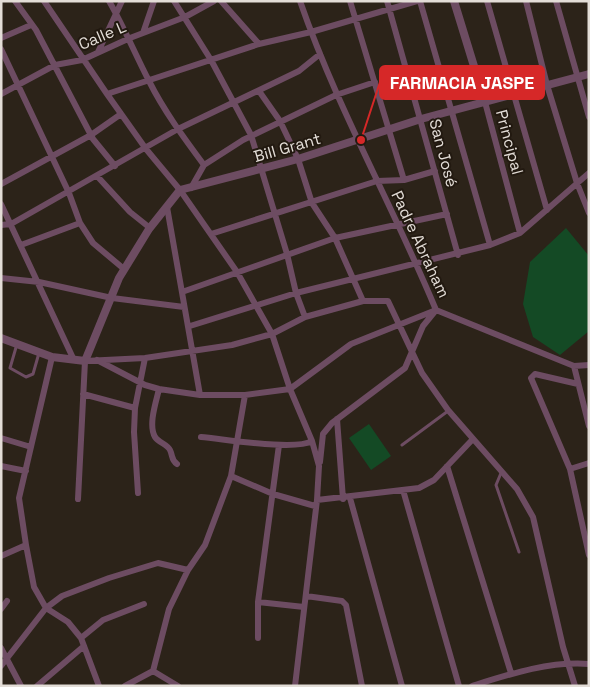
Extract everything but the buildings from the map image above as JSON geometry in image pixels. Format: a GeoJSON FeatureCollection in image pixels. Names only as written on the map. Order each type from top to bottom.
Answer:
{"type":"FeatureCollection","features":[{"type":"Feature","properties":{"kind":"street"},"geometry":{"type":"LineString","coordinates":[[15,1],[55,65],[91,135],[115,166]]}},
{"type":"Feature","properties":{"kind":"street"},"geometry":{"type":"LineString","coordinates":[[44,1],[82,60],[146,149],[180,190],[237,272],[272,334],[290,389],[312,441],[319,466]]}},
{"type":"Feature","properties":{"kind":"street"},"geometry":{"type":"LineString","coordinates":[[109,1],[130,38],[149,82],[178,130],[204,165]]}},
{"type":"Feature","properties":{"kind":"street"},"geometry":{"type":"LineString","coordinates":[[98,53],[122,1]]}},
{"type":"Feature","properties":{"kind":"street"},"geometry":{"type":"LineString","coordinates":[[143,33],[154,1]]}},
{"type":"Feature","properties":{"kind":"street"},"geometry":{"type":"LineString","coordinates":[[174,1],[211,60],[251,136],[287,254],[296,293],[306,317]]}},
{"type":"Feature","properties":{"kind":"street","name":"Calle L"},"geometry":{"type":"LineString","coordinates":[[1,94],[55,65],[82,60],[130,38],[185,17],[214,1]]}},
{"type":"Feature","properties":{"kind":"street"},"geometry":{"type":"LineString","coordinates":[[221,1],[259,44]]}},
{"type":"Feature","properties":{"kind":"street","name":"Padre Abraham"},"geometry":{"type":"LineString","coordinates":[[295,686],[323,434],[337,419],[405,368],[413,354],[423,326],[436,310],[359,140],[336,95],[300,1]]}},
{"type":"Feature","properties":{"kind":"street"},"geometry":{"type":"LineString","coordinates":[[350,1],[404,180]]}},
{"type":"Feature","properties":{"kind":"street","name":"San José"},"geometry":{"type":"LineString","coordinates":[[387,1],[458,255]]}},
{"type":"Feature","properties":{"kind":"street"},"geometry":{"type":"LineString","coordinates":[[107,94],[149,82],[259,44],[311,32],[419,1],[490,245]]}},
{"type":"Feature","properties":{"kind":"street","name":"Principal"},"geometry":{"type":"LineString","coordinates":[[454,1],[485,102],[520,233]]}},
{"type":"Feature","properties":{"kind":"street"},"geometry":{"type":"LineString","coordinates":[[487,1],[547,210]]}},
{"type":"Feature","properties":{"kind":"street"},"geometry":{"type":"LineString","coordinates":[[526,1],[547,85],[577,183],[589,213]]}},
{"type":"Feature","properties":{"kind":"street"},"geometry":{"type":"LineString","coordinates":[[556,1],[589,117]]}},
{"type":"Feature","properties":{"kind":"street"},"geometry":{"type":"LineString","coordinates":[[1,38],[31,24]]}},
{"type":"Feature","properties":{"kind":"street"},"geometry":{"type":"LineString","coordinates":[[1,49],[69,192],[80,223],[93,243],[124,269]]}},
{"type":"Feature","properties":{"kind":"street"},"geometry":{"type":"LineString","coordinates":[[1,225],[11,224],[178,130],[299,71],[320,54]]}},
{"type":"Feature","properties":{"kind":"street","name":"Bill Grant"},"geometry":{"type":"LineString","coordinates":[[180,190],[298,159],[421,119],[589,74]]}},
{"type":"Feature","properties":{"kind":"street"},"geometry":{"type":"LineString","coordinates":[[191,188],[204,165],[251,136],[336,95],[375,82]]}},
{"type":"Feature","properties":{"kind":"street"},"geometry":{"type":"LineString","coordinates":[[258,91],[280,121],[298,159],[312,203],[335,238],[363,301]]}},
{"type":"Feature","properties":{"kind":"street"},"geometry":{"type":"LineString","coordinates":[[1,184],[91,135],[121,114]]}},
{"type":"Feature","properties":{"kind":"street"},"geometry":{"type":"LineString","coordinates":[[211,234],[377,181],[404,180],[435,171]]}},
{"type":"Feature","properties":{"kind":"street"},"geometry":{"type":"LineString","coordinates":[[190,326],[257,307],[296,293],[353,278],[458,255],[490,245],[520,233],[589,173]]}},
{"type":"Feature","properties":{"kind":"street"},"geometry":{"type":"LineString","coordinates":[[97,176],[130,212],[150,228]]}},
{"type":"Feature","properties":{"kind":"street"},"geometry":{"type":"LineString","coordinates":[[78,499],[85,360],[124,269],[150,228],[180,190]]}},
{"type":"Feature","properties":{"kind":"street"},"geometry":{"type":"LineString","coordinates":[[1,204],[73,358]]}},
{"type":"Feature","properties":{"kind":"street"},"geometry":{"type":"LineString","coordinates":[[167,207],[184,307],[190,326],[191,350],[200,394]]}},
{"type":"Feature","properties":{"kind":"street"},"geometry":{"type":"LineString","coordinates":[[182,292],[335,238],[447,214]]}},
{"type":"Feature","properties":{"kind":"street"},"geometry":{"type":"LineString","coordinates":[[21,245],[80,223]]}},
{"type":"Feature","properties":{"kind":"street"},"geometry":{"type":"LineString","coordinates":[[1,278],[39,282],[112,298],[184,307]]}},
{"type":"Feature","properties":{"kind":"street"},"geometry":{"type":"LineString","coordinates":[[1,338],[52,357],[85,360],[145,358],[232,345],[272,334],[306,317],[363,301],[388,301],[422,373],[472,440],[517,489],[533,517],[575,686]]}},
{"type":"Feature","properties":{"kind":"street"},"geometry":{"type":"LineString","coordinates":[[97,360],[159,389],[200,394],[245,395],[290,389],[351,344],[436,310],[574,366],[589,365]]}},
{"type":"Feature","properties":{"kind":"street"},"geometry":{"type":"LineString","coordinates":[[52,357],[19,498],[34,588],[46,608],[68,622],[81,638],[99,686]]}},
{"type":"Feature","properties":{"kind":"street"},"geometry":{"type":"LineString","coordinates":[[138,493],[134,432],[135,408],[145,358]]}},
{"type":"Feature","properties":{"kind":"street"},"geometry":{"type":"LineString","coordinates":[[574,366],[589,426]]}},
{"type":"Feature","properties":{"kind":"street"},"geometry":{"type":"LineString","coordinates":[[578,384],[535,374],[531,378],[570,469],[589,555]]}},
{"type":"Feature","properties":{"kind":"street"},"geometry":{"type":"LineString","coordinates":[[159,389],[154,409],[154,434],[159,441],[169,448],[172,460],[177,464]]}},
{"type":"Feature","properties":{"kind":"street"},"geometry":{"type":"LineString","coordinates":[[83,394],[135,408]]}},
{"type":"Feature","properties":{"kind":"street"},"geometry":{"type":"LineString","coordinates":[[124,686],[154,671],[169,609],[188,570],[205,545],[231,476],[245,395]]}},
{"type":"Feature","properties":{"kind":"street"},"geometry":{"type":"LineString","coordinates":[[337,419],[347,498],[402,686]]}},
{"type":"Feature","properties":{"kind":"street"},"geometry":{"type":"LineString","coordinates":[[201,437],[279,445],[306,444],[312,441]]}},
{"type":"Feature","properties":{"kind":"street"},"geometry":{"type":"LineString","coordinates":[[1,438],[31,447]]}},
{"type":"Feature","properties":{"kind":"street"},"geometry":{"type":"LineString","coordinates":[[231,476],[273,494],[316,503],[418,488],[434,480],[472,440]]}},
{"type":"Feature","properties":{"kind":"street"},"geometry":{"type":"LineString","coordinates":[[258,638],[258,602],[279,445]]}},
{"type":"Feature","properties":{"kind":"street"},"geometry":{"type":"LineString","coordinates":[[570,469],[589,463]]}},
{"type":"Feature","properties":{"kind":"street"},"geometry":{"type":"LineString","coordinates":[[1,466],[26,471]]}},
{"type":"Feature","properties":{"kind":"street"},"geometry":{"type":"LineString","coordinates":[[447,466],[511,673]]}},
{"type":"Feature","properties":{"kind":"street"},"geometry":{"type":"LineString","coordinates":[[403,490],[460,686]]}},
{"type":"Feature","properties":{"kind":"street"},"geometry":{"type":"LineString","coordinates":[[1,556],[26,545]]}},
{"type":"Feature","properties":{"kind":"street"},"geometry":{"type":"LineString","coordinates":[[1,666],[46,608],[62,596],[158,563],[188,570]]}},
{"type":"Feature","properties":{"kind":"street"},"geometry":{"type":"LineString","coordinates":[[306,596],[342,601],[346,605],[362,686]]}},
{"type":"Feature","properties":{"kind":"street"},"geometry":{"type":"LineString","coordinates":[[1,609],[7,602]]}},
{"type":"Feature","properties":{"kind":"street"},"geometry":{"type":"LineString","coordinates":[[258,602],[304,607]]}},
{"type":"Feature","properties":{"kind":"street"},"geometry":{"type":"LineString","coordinates":[[81,638],[103,620],[144,604]]}},
{"type":"Feature","properties":{"kind":"street"},"geometry":{"type":"LineString","coordinates":[[37,686],[84,646]]}},
{"type":"Feature","properties":{"kind":"street"},"geometry":{"type":"LineString","coordinates":[[1,648],[21,686]]}},
{"type":"Feature","properties":{"kind":"street"},"geometry":{"type":"LineString","coordinates":[[472,686],[511,673],[568,662],[589,664]]}},
{"type":"Feature","properties":{"kind":"street"},"geometry":{"type":"LineString","coordinates":[[154,671],[178,686]]}},
{"type":"Feature","properties":{"kind":"lane"},"geometry":{"type":"LineString","coordinates":[[17,344],[10,368],[26,377],[33,374],[39,352]]}},
{"type":"Feature","properties":{"kind":"lane"},"geometry":{"type":"LineString","coordinates":[[402,445],[448,410]]}},
{"type":"Feature","properties":{"kind":"lane"},"geometry":{"type":"LineString","coordinates":[[501,473],[496,488],[519,552]]}},
{"type":"Feature","properties":{"kind":"green space"},"geometry":{"type":"Polygon","coordinates":[[[566,228],[589,256],[589,331],[560,355],[533,337],[523,304],[530,262],[566,228]]]}},
{"type":"Feature","properties":{"kind":"green space"},"geometry":{"type":"Polygon","coordinates":[[[369,424],[391,456],[371,470],[349,438],[369,424]]]}},
{"type":"Feature","properties":{"kind":"place","name":"FARMACIA JASPE"},"geometry":{"type":"Point","coordinates":[361,140]}}]}
